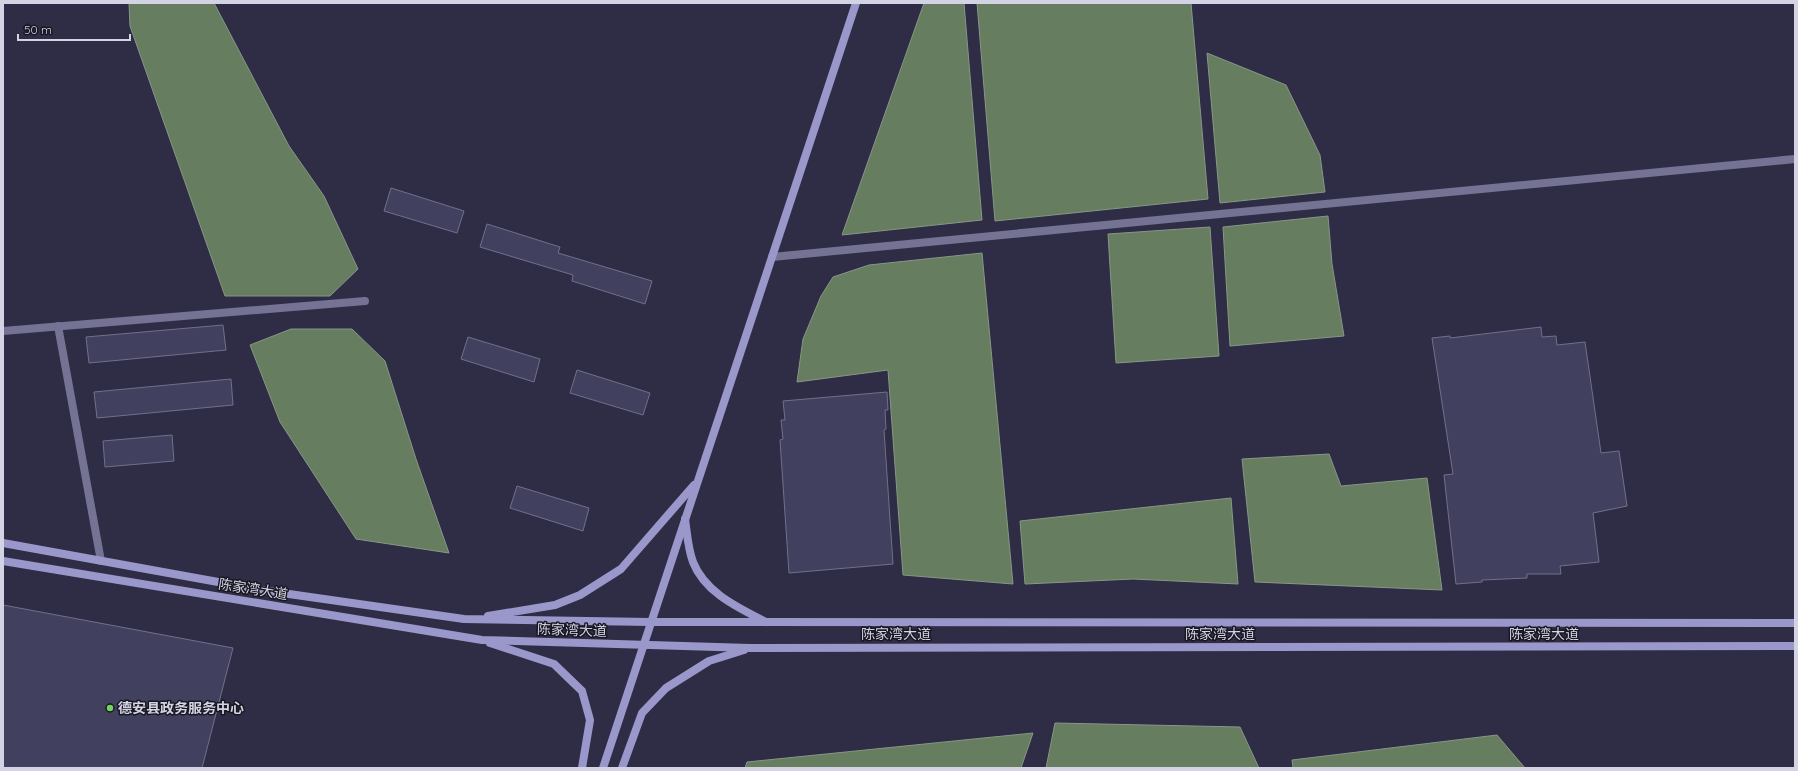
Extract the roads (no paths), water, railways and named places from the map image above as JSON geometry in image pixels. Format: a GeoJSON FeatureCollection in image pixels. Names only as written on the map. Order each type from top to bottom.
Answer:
{"type":"FeatureCollection","features":[{"type":"Feature","properties":{"kind":"main road"},"geometry":{"type":"LineString","coordinates":[[602,768],[856,3]]}},
{"type":"Feature","properties":{"kind":"main road"},"geometry":{"type":"LineString","coordinates":[[464,619],[555,605],[580,595],[621,569],[697,481]]}},
{"type":"Feature","properties":{"kind":"main road"},"geometry":{"type":"LineString","coordinates":[[684,518],[693,562],[706,582],[726,601],[767,622]]}},
{"type":"Feature","properties":{"kind":"main road","name":"陈家湾大道"},"geometry":{"type":"LineString","coordinates":[[3,543],[268,591],[464,619],[650,622],[1795,624]]}},
{"type":"Feature","properties":{"kind":"main road","name":"陈家湾大道"},"geometry":{"type":"LineString","coordinates":[[3,561],[482,640],[642,646],[750,648],[1795,646]]}},
{"type":"Feature","properties":{"kind":"main road"},"geometry":{"type":"LineString","coordinates":[[482,640],[554,664],[582,691],[590,720],[582,768]]}},
{"type":"Feature","properties":{"kind":"main road"},"geometry":{"type":"LineString","coordinates":[[622,768],[642,713],[666,688],[710,661],[750,648]]}},
{"type":"Feature","properties":{"kind":"street"},"geometry":{"type":"LineString","coordinates":[[772,257],[1795,159]]}},
{"type":"Feature","properties":{"kind":"street"},"geometry":{"type":"LineString","coordinates":[[3,330],[365,302]]}},
{"type":"Feature","properties":{"kind":"street"},"geometry":{"type":"LineString","coordinates":[[58,326],[101,561]]}},
{"type":"Feature","properties":{"kind":"place","name":"德安县政务服务中心"},"geometry":{"type":"Point","coordinates":[110,708]}}]}
